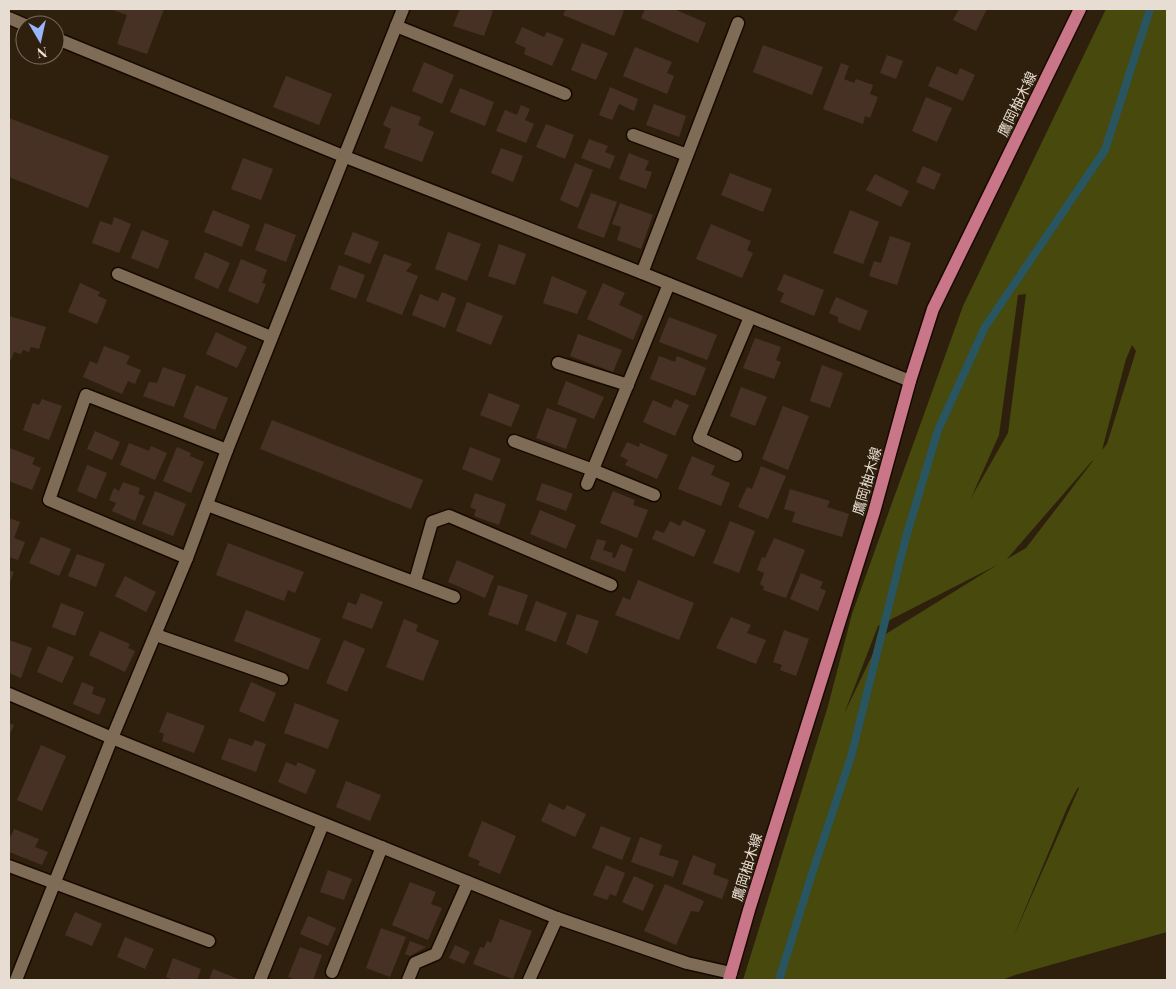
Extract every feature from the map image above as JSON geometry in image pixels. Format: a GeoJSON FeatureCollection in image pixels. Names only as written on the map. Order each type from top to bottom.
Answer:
{"type":"FeatureCollection","features":[{"type":"Feature","properties":{"kind":"main road","name":"鷹岡柚木線"},"geometry":{"type":"LineString","coordinates":[[730,976],[874,512],[910,381],[933,309],[1080,9]]}},
{"type":"Feature","properties":{"kind":"street"},"geometry":{"type":"LineString","coordinates":[[16,980],[112,738],[187,558],[226,450],[403,9]]}},
{"type":"Feature","properties":{"kind":"street"},"geometry":{"type":"LineString","coordinates":[[642,273],[738,23]]}},
{"type":"Feature","properties":{"kind":"street"},"geometry":{"type":"LineString","coordinates":[[396,26],[565,94]]}},
{"type":"Feature","properties":{"kind":"street"},"geometry":{"type":"LineString","coordinates":[[65,42],[343,156],[642,273],[910,381]]}},
{"type":"Feature","properties":{"kind":"street"},"geometry":{"type":"LineString","coordinates":[[633,135],[687,155]]}},
{"type":"Feature","properties":{"kind":"street"},"geometry":{"type":"LineString","coordinates":[[118,274],[272,337]]}},
{"type":"Feature","properties":{"kind":"street"},"geometry":{"type":"LineString","coordinates":[[587,484],[669,284]]}},
{"type":"Feature","properties":{"kind":"street"},"geometry":{"type":"LineString","coordinates":[[736,455],[699,438],[750,317]]}},
{"type":"Feature","properties":{"kind":"street"},"geometry":{"type":"LineString","coordinates":[[558,363],[628,384]]}},
{"type":"Feature","properties":{"kind":"street"},"geometry":{"type":"LineString","coordinates":[[187,558],[49,500],[86,395],[226,450]]}},
{"type":"Feature","properties":{"kind":"street"},"geometry":{"type":"LineString","coordinates":[[514,441],[593,470],[654,496]]}},
{"type":"Feature","properties":{"kind":"street"},"geometry":{"type":"LineString","coordinates":[[208,504],[454,597]]}},
{"type":"Feature","properties":{"kind":"street"},"geometry":{"type":"LineString","coordinates":[[415,582],[432,522],[449,516],[611,585]]}},
{"type":"Feature","properties":{"kind":"street"},"geometry":{"type":"LineString","coordinates":[[156,635],[282,679]]}},
{"type":"Feature","properties":{"kind":"street"},"geometry":{"type":"LineString","coordinates":[[9,694],[112,738],[557,918],[730,976]]}},
{"type":"Feature","properties":{"kind":"street"},"geometry":{"type":"LineString","coordinates":[[260,980],[323,824]]}},
{"type":"Feature","properties":{"kind":"street"},"geometry":{"type":"LineString","coordinates":[[332,972],[382,848]]}},
{"type":"Feature","properties":{"kind":"street"},"geometry":{"type":"LineString","coordinates":[[9,866],[209,941]]}},
{"type":"Feature","properties":{"kind":"street"},"geometry":{"type":"LineString","coordinates":[[408,980],[415,963],[436,954],[468,882]]}},
{"type":"Feature","properties":{"kind":"street"},"geometry":{"type":"LineString","coordinates":[[529,980],[557,918]]}},
{"type":"Feature","properties":{"kind":"shaded area"},"geometry":{"type":"Polygon","coordinates":[[[1106,9],[1167,9],[1167,932],[1002,980],[743,980],[828,706],[852,614],[963,306],[1106,9]],[[1026,294],[1018,295],[999,435],[971,498],[1008,433],[1026,294]],[[1132,345],[1126,359],[1102,450],[1107,444],[1136,351],[1132,345]],[[1092,461],[1007,559],[1026,548],[1092,461]],[[997,565],[878,626],[844,714],[881,637],[997,565]],[[1078,787],[1067,808],[1013,938],[1079,788],[1078,787]]]}},
{"type":"Feature","properties":{"kind":"building"},"geometry":{"type":"Polygon","coordinates":[[[110,9],[164,9],[147,54],[117,44],[127,15],[110,9]]]}},
{"type":"Feature","properties":{"kind":"building"},"geometry":{"type":"Polygon","coordinates":[[[460,9],[488,9],[493,11],[484,36],[453,26],[460,9]]]}},
{"type":"Feature","properties":{"kind":"building"},"geometry":{"type":"Polygon","coordinates":[[[566,9],[619,9],[624,11],[614,36],[563,15],[566,9]]]}},
{"type":"Feature","properties":{"kind":"building"},"geometry":{"type":"Polygon","coordinates":[[[645,9],[674,9],[706,23],[698,43],[641,18],[645,9]]]}},
{"type":"Feature","properties":{"kind":"building"},"geometry":{"type":"Polygon","coordinates":[[[959,9],[987,9],[976,31],[953,20],[959,9]]]}},
{"type":"Feature","properties":{"kind":"building"},"geometry":{"type":"Polygon","coordinates":[[[522,27],[544,37],[547,32],[564,39],[552,66],[524,54],[526,48],[515,43],[522,27]]]}},
{"type":"Feature","properties":{"kind":"building"},"geometry":{"type":"Polygon","coordinates":[[[582,43],[608,53],[596,80],[571,70],[582,43]]]}},
{"type":"Feature","properties":{"kind":"building"},"geometry":{"type":"Polygon","coordinates":[[[763,45],[823,67],[812,95],[753,72],[763,45]]]}},
{"type":"Feature","properties":{"kind":"building"},"geometry":{"type":"Polygon","coordinates":[[[635,47],[672,62],[667,73],[674,76],[667,94],[623,76],[635,47]]]}},
{"type":"Feature","properties":{"kind":"building"},"geometry":{"type":"Polygon","coordinates":[[[887,55],[903,61],[896,79],[880,73],[887,55]]]}},
{"type":"Feature","properties":{"kind":"building"},"geometry":{"type":"Polygon","coordinates":[[[424,62],[454,75],[442,104],[412,91],[424,62]]]}},
{"type":"Feature","properties":{"kind":"building"},"geometry":{"type":"Polygon","coordinates":[[[841,63],[849,66],[844,79],[854,83],[856,79],[873,85],[870,94],[878,97],[870,118],[865,116],[863,124],[823,109],[841,63]]]}},
{"type":"Feature","properties":{"kind":"building"},"geometry":{"type":"Polygon","coordinates":[[[937,66],[957,75],[960,68],[975,75],[963,101],[928,86],[937,66]]]}},
{"type":"Feature","properties":{"kind":"building"},"geometry":{"type":"Polygon","coordinates":[[[286,76],[332,94],[319,125],[273,107],[286,76]]]}},
{"type":"Feature","properties":{"kind":"building"},"geometry":{"type":"Polygon","coordinates":[[[610,87],[638,99],[634,111],[619,104],[612,120],[599,115],[610,87]]]}},
{"type":"Feature","properties":{"kind":"building"},"geometry":{"type":"Polygon","coordinates":[[[460,88],[494,102],[485,126],[450,112],[460,88]]]}},
{"type":"Feature","properties":{"kind":"building"},"geometry":{"type":"Polygon","coordinates":[[[926,97],[952,108],[937,142],[912,131],[926,97]]]}},
{"type":"Feature","properties":{"kind":"building"},"geometry":{"type":"Polygon","coordinates":[[[654,104],[686,116],[679,137],[646,125],[654,104]]]}},
{"type":"Feature","properties":{"kind":"building"},"geometry":{"type":"Polygon","coordinates":[[[521,105],[530,109],[525,120],[534,124],[526,143],[496,131],[505,110],[517,115],[521,105]]]}},
{"type":"Feature","properties":{"kind":"building"},"geometry":{"type":"Polygon","coordinates":[[[391,106],[421,117],[418,125],[434,132],[422,162],[384,148],[391,129],[383,125],[391,106]]]}},
{"type":"Feature","properties":{"kind":"building"},"geometry":{"type":"Polygon","coordinates":[[[9,118],[109,156],[88,208],[9,177],[9,118]]]}},
{"type":"Feature","properties":{"kind":"building"},"geometry":{"type":"Polygon","coordinates":[[[546,124],[574,135],[565,159],[536,147],[546,124]]]}},
{"type":"Feature","properties":{"kind":"building"},"geometry":{"type":"Polygon","coordinates":[[[589,139],[608,146],[605,152],[615,156],[610,169],[581,158],[589,139]]]}},
{"type":"Feature","properties":{"kind":"building"},"geometry":{"type":"Polygon","coordinates":[[[501,148],[523,156],[513,182],[491,173],[501,148]]]}},
{"type":"Feature","properties":{"kind":"building"},"geometry":{"type":"Polygon","coordinates":[[[629,153],[649,161],[645,170],[652,172],[646,189],[619,179],[629,153]]]}},
{"type":"Feature","properties":{"kind":"building"},"geometry":{"type":"Polygon","coordinates":[[[243,158],[273,169],[261,200],[231,189],[243,158]]]}},
{"type":"Feature","properties":{"kind":"building"},"geometry":{"type":"Polygon","coordinates":[[[575,163],[593,170],[578,208],[560,200],[575,163]]]}},
{"type":"Feature","properties":{"kind":"building"},"geometry":{"type":"Polygon","coordinates":[[[923,166],[941,174],[934,190],[916,182],[923,166]]]}},
{"type":"Feature","properties":{"kind":"building"},"geometry":{"type":"Polygon","coordinates":[[[730,173],[772,189],[763,212],[721,195],[730,173]]]}},
{"type":"Feature","properties":{"kind":"building"},"geometry":{"type":"Polygon","coordinates":[[[875,174],[909,191],[901,207],[866,190],[875,174]]]}},
{"type":"Feature","properties":{"kind":"building"},"geometry":{"type":"Polygon","coordinates":[[[591,193],[617,202],[604,238],[577,228],[591,193]]]}},
{"type":"Feature","properties":{"kind":"building"},"geometry":{"type":"Polygon","coordinates":[[[620,203],[653,215],[641,249],[617,240],[621,227],[612,224],[620,203]]]}},
{"type":"Feature","properties":{"kind":"building"},"geometry":{"type":"Polygon","coordinates":[[[213,210],[250,225],[242,247],[204,232],[213,210]]]}},
{"type":"Feature","properties":{"kind":"building"},"geometry":{"type":"Polygon","coordinates":[[[850,210],[879,222],[863,264],[833,253],[850,210]]]}},
{"type":"Feature","properties":{"kind":"building"},"geometry":{"type":"Polygon","coordinates":[[[114,217],[131,224],[119,253],[92,243],[100,221],[112,225],[114,217]]]}},
{"type":"Feature","properties":{"kind":"building"},"geometry":{"type":"Polygon","coordinates":[[[265,223],[296,235],[286,262],[255,250],[265,223]]]}},
{"type":"Feature","properties":{"kind":"building"},"geometry":{"type":"Polygon","coordinates":[[[711,224],[751,241],[747,250],[753,253],[742,278],[696,259],[711,224]]]}},
{"type":"Feature","properties":{"kind":"building"},"geometry":{"type":"Polygon","coordinates":[[[142,230],[169,241],[158,269],[131,258],[142,230]]]}},
{"type":"Feature","properties":{"kind":"building"},"geometry":{"type":"Polygon","coordinates":[[[353,232],[379,242],[370,264],[344,254],[353,232]]]}},
{"type":"Feature","properties":{"kind":"building"},"geometry":{"type":"Polygon","coordinates":[[[448,232],[481,244],[467,281],[435,269],[448,232]]]}},
{"type":"Feature","properties":{"kind":"building"},"geometry":{"type":"Polygon","coordinates":[[[890,236],[911,243],[897,285],[869,276],[874,261],[881,263],[890,236]]]}},
{"type":"Feature","properties":{"kind":"building"},"geometry":{"type":"Polygon","coordinates":[[[499,244],[526,254],[515,285],[488,276],[499,244]]]}},
{"type":"Feature","properties":{"kind":"building"},"geometry":{"type":"Polygon","coordinates":[[[205,252],[230,263],[218,289],[194,278],[205,252]]]}},
{"type":"Feature","properties":{"kind":"building"},"geometry":{"type":"Polygon","coordinates":[[[384,254],[412,264],[406,271],[418,276],[402,315],[366,301],[384,254]]]}},
{"type":"Feature","properties":{"kind":"building"},"geometry":{"type":"Polygon","coordinates":[[[241,259],[267,270],[262,283],[266,284],[258,304],[228,291],[241,259]]]}},
{"type":"Feature","properties":{"kind":"building"},"geometry":{"type":"Polygon","coordinates":[[[339,265],[365,275],[356,299],[330,289],[339,265]]]}},
{"type":"Feature","properties":{"kind":"building"},"geometry":{"type":"Polygon","coordinates":[[[784,274],[824,290],[814,316],[780,302],[784,293],[777,290],[784,274]]]}},
{"type":"Feature","properties":{"kind":"building"},"geometry":{"type":"Polygon","coordinates":[[[552,276],[587,291],[577,314],[543,303],[552,276]]]}},
{"type":"Feature","properties":{"kind":"building"},"geometry":{"type":"Polygon","coordinates":[[[80,283],[100,292],[98,296],[107,300],[97,324],[68,312],[80,283]]]}},
{"type":"Feature","properties":{"kind":"building"},"geometry":{"type":"Polygon","coordinates":[[[603,283],[625,293],[619,305],[643,316],[633,340],[587,319],[603,283]]]}},
{"type":"Feature","properties":{"kind":"building"},"geometry":{"type":"Polygon","coordinates":[[[442,292],[456,298],[445,328],[412,315],[420,294],[438,301],[442,292]]]}},
{"type":"Feature","properties":{"kind":"building"},"geometry":{"type":"Polygon","coordinates":[[[836,297],[868,311],[860,331],[838,322],[838,317],[829,313],[836,297]]]}},
{"type":"Feature","properties":{"kind":"building"},"geometry":{"type":"Polygon","coordinates":[[[467,302],[503,316],[491,345],[456,331],[467,302]]]}},
{"type":"Feature","properties":{"kind":"building"},"geometry":{"type":"Polygon","coordinates":[[[9,316],[46,327],[39,349],[31,347],[29,352],[23,350],[21,354],[14,352],[11,360],[9,359],[9,316]]]}},
{"type":"Feature","properties":{"kind":"building"},"geometry":{"type":"Polygon","coordinates":[[[669,317],[717,335],[707,360],[659,342],[669,317]]]}},
{"type":"Feature","properties":{"kind":"building"},"geometry":{"type":"Polygon","coordinates":[[[216,332],[247,347],[237,368],[206,354],[216,332]]]}},
{"type":"Feature","properties":{"kind":"building"},"geometry":{"type":"Polygon","coordinates":[[[578,334],[622,350],[613,372],[570,356],[578,334]]]}},
{"type":"Feature","properties":{"kind":"building"},"geometry":{"type":"Polygon","coordinates":[[[755,338],[781,347],[776,360],[781,362],[774,379],[743,368],[755,338]]]}},
{"type":"Feature","properties":{"kind":"building"},"geometry":{"type":"Polygon","coordinates":[[[104,346],[130,356],[126,364],[141,370],[135,384],[128,381],[122,394],[83,377],[90,361],[97,364],[104,346]]]}},
{"type":"Feature","properties":{"kind":"building"},"geometry":{"type":"Polygon","coordinates":[[[659,356],[675,362],[677,356],[706,368],[695,396],[650,379],[659,356]]]}},
{"type":"Feature","properties":{"kind":"building"},"geometry":{"type":"Polygon","coordinates":[[[822,365],[843,373],[830,408],[810,401],[822,365]]]}},
{"type":"Feature","properties":{"kind":"building"},"geometry":{"type":"Polygon","coordinates":[[[163,367],[186,375],[174,407],[143,396],[149,382],[157,383],[163,367]]]}},
{"type":"Feature","properties":{"kind":"building"},"geometry":{"type":"Polygon","coordinates":[[[566,381],[604,397],[594,419],[557,404],[566,381]]]}},
{"type":"Feature","properties":{"kind":"building"},"geometry":{"type":"Polygon","coordinates":[[[196,385],[228,398],[215,430],[183,417],[196,385]]]}},
{"type":"Feature","properties":{"kind":"building"},"geometry":{"type":"Polygon","coordinates":[[[741,387],[767,397],[755,426],[730,416],[741,387]]]}},
{"type":"Feature","properties":{"kind":"building"},"geometry":{"type":"Polygon","coordinates":[[[489,393],[520,405],[511,427],[480,415],[489,393]]]}},
{"type":"Feature","properties":{"kind":"building"},"geometry":{"type":"Polygon","coordinates":[[[42,399],[62,406],[49,440],[23,430],[33,403],[39,405],[42,399]]]}},
{"type":"Feature","properties":{"kind":"building"},"geometry":{"type":"Polygon","coordinates":[[[675,399],[689,405],[675,436],[643,422],[653,400],[671,408],[675,399]]]}},
{"type":"Feature","properties":{"kind":"building"},"geometry":{"type":"Polygon","coordinates":[[[783,406],[809,416],[788,470],[762,459],[783,406]]]}},
{"type":"Feature","properties":{"kind":"building"},"geometry":{"type":"Polygon","coordinates":[[[547,408],[577,419],[566,449],[536,438],[547,408]]]}},
{"type":"Feature","properties":{"kind":"building"},"geometry":{"type":"Polygon","coordinates":[[[272,420],[423,480],[411,509],[260,449],[272,420]]]}},
{"type":"Feature","properties":{"kind":"building"},"geometry":{"type":"Polygon","coordinates":[[[95,431],[120,442],[112,460],[87,449],[95,431]]]}},
{"type":"Feature","properties":{"kind":"building"},"geometry":{"type":"Polygon","coordinates":[[[627,442],[639,447],[640,443],[668,455],[657,479],[625,465],[628,460],[620,456],[627,442]]]}},
{"type":"Feature","properties":{"kind":"building"},"geometry":{"type":"Polygon","coordinates":[[[129,443],[149,451],[151,446],[167,453],[155,480],[120,465],[129,443]]]}},
{"type":"Feature","properties":{"kind":"building"},"geometry":{"type":"Polygon","coordinates":[[[177,447],[191,453],[190,456],[204,462],[191,493],[163,481],[177,447]]]}},
{"type":"Feature","properties":{"kind":"building"},"geometry":{"type":"Polygon","coordinates":[[[470,447],[501,459],[492,481],[462,469],[470,447]]]}},
{"type":"Feature","properties":{"kind":"building"},"geometry":{"type":"Polygon","coordinates":[[[10,448],[35,458],[32,464],[41,468],[32,490],[9,481],[10,448]]]}},
{"type":"Feature","properties":{"kind":"building"},"geometry":{"type":"Polygon","coordinates":[[[692,456],[715,466],[711,475],[730,483],[721,506],[678,489],[692,456]]]}},
{"type":"Feature","properties":{"kind":"building"},"geometry":{"type":"Polygon","coordinates":[[[87,465],[107,473],[96,499],[77,491],[87,465]]]}},
{"type":"Feature","properties":{"kind":"building"},"geometry":{"type":"Polygon","coordinates":[[[761,466],[786,476],[768,519],[738,507],[747,487],[752,489],[761,466]]]}},
{"type":"Feature","properties":{"kind":"building"},"geometry":{"type":"Polygon","coordinates":[[[123,482],[140,488],[138,494],[145,496],[135,521],[112,511],[116,503],[109,500],[114,488],[119,491],[123,482]]]}},
{"type":"Feature","properties":{"kind":"building"},"geometry":{"type":"Polygon","coordinates":[[[542,483],[573,494],[566,511],[536,500],[542,483]]]}},
{"type":"Feature","properties":{"kind":"building"},"geometry":{"type":"Polygon","coordinates":[[[790,489],[830,501],[827,507],[849,514],[842,537],[792,522],[795,512],[784,509],[790,489]]]}},
{"type":"Feature","properties":{"kind":"building"},"geometry":{"type":"Polygon","coordinates":[[[155,491],[186,504],[173,536],[142,524],[155,491]]]}},
{"type":"Feature","properties":{"kind":"building"},"geometry":{"type":"Polygon","coordinates":[[[613,491],[635,500],[633,505],[648,510],[637,538],[600,523],[613,491]]]}},
{"type":"Feature","properties":{"kind":"building"},"geometry":{"type":"Polygon","coordinates":[[[475,493],[506,504],[499,525],[474,516],[476,510],[470,507],[475,493]]]}},
{"type":"Feature","properties":{"kind":"building"},"geometry":{"type":"Polygon","coordinates":[[[540,510],[576,525],[566,549],[530,534],[540,510]]]}},
{"type":"Feature","properties":{"kind":"building"},"geometry":{"type":"Polygon","coordinates":[[[9,518],[20,522],[14,538],[25,542],[18,560],[9,557],[9,518]]]}},
{"type":"Feature","properties":{"kind":"building"},"geometry":{"type":"Polygon","coordinates":[[[683,520],[706,530],[694,557],[652,539],[656,530],[664,533],[670,521],[680,526],[683,520]]]}},
{"type":"Feature","properties":{"kind":"building"},"geometry":{"type":"Polygon","coordinates":[[[730,521],[755,531],[739,573],[713,563],[730,521]]]}},
{"type":"Feature","properties":{"kind":"building"},"geometry":{"type":"Polygon","coordinates":[[[41,537],[71,549],[59,576],[29,563],[41,537]]]}},
{"type":"Feature","properties":{"kind":"building"},"geometry":{"type":"Polygon","coordinates":[[[774,538],[805,550],[786,598],[763,590],[764,587],[760,584],[764,573],[757,570],[762,557],[765,558],[774,538]]]}},
{"type":"Feature","properties":{"kind":"building"},"geometry":{"type":"Polygon","coordinates":[[[597,539],[606,541],[603,550],[613,553],[612,557],[615,558],[621,544],[633,549],[625,572],[590,559],[597,539]]]}},
{"type":"Feature","properties":{"kind":"building"},"geometry":{"type":"Polygon","coordinates":[[[228,543],[304,572],[295,593],[288,590],[284,601],[216,575],[228,543]]]}},
{"type":"Feature","properties":{"kind":"building"},"geometry":{"type":"Polygon","coordinates":[[[77,554],[105,564],[96,587],[68,576],[77,554]]]}},
{"type":"Feature","properties":{"kind":"building"},"geometry":{"type":"Polygon","coordinates":[[[457,560],[494,576],[485,598],[448,582],[457,560]]]}},
{"type":"Feature","properties":{"kind":"building"},"geometry":{"type":"Polygon","coordinates":[[[9,570],[14,572],[9,585],[9,570]]]}},
{"type":"Feature","properties":{"kind":"building"},"geometry":{"type":"Polygon","coordinates":[[[801,573],[823,582],[820,588],[826,591],[818,611],[790,599],[801,573]]]}},
{"type":"Feature","properties":{"kind":"building"},"geometry":{"type":"Polygon","coordinates":[[[125,576],[156,592],[146,612],[115,596],[125,576]]]}},
{"type":"Feature","properties":{"kind":"building"},"geometry":{"type":"Polygon","coordinates":[[[638,580],[694,603],[679,640],[615,615],[623,597],[630,600],[638,580]]]}},
{"type":"Feature","properties":{"kind":"building"},"geometry":{"type":"Polygon","coordinates":[[[498,585],[528,595],[518,625],[488,615],[498,585]]]}},
{"type":"Feature","properties":{"kind":"building"},"geometry":{"type":"Polygon","coordinates":[[[361,593],[383,602],[372,629],[342,618],[348,602],[356,605],[361,593]]]}},
{"type":"Feature","properties":{"kind":"building"},"geometry":{"type":"Polygon","coordinates":[[[536,601],[567,613],[556,642],[525,630],[536,601]]]}},
{"type":"Feature","properties":{"kind":"building"},"geometry":{"type":"Polygon","coordinates":[[[61,603],[84,612],[75,636],[52,627],[61,603]]]}},
{"type":"Feature","properties":{"kind":"building"},"geometry":{"type":"Polygon","coordinates":[[[246,610],[321,639],[308,670],[234,641],[246,610]]]}},
{"type":"Feature","properties":{"kind":"building"},"geometry":{"type":"Polygon","coordinates":[[[577,614],[599,621],[587,654],[566,644],[577,614]]]}},
{"type":"Feature","properties":{"kind":"building"},"geometry":{"type":"Polygon","coordinates":[[[731,617],[751,625],[747,633],[766,640],[756,664],[716,648],[731,617]]]}},
{"type":"Feature","properties":{"kind":"building"},"geometry":{"type":"Polygon","coordinates":[[[404,619],[418,625],[416,631],[439,641],[423,681],[386,667],[404,619]]]}},
{"type":"Feature","properties":{"kind":"building"},"geometry":{"type":"Polygon","coordinates":[[[784,630],[809,639],[796,676],[780,670],[782,665],[773,662],[784,630]]]}},
{"type":"Feature","properties":{"kind":"building"},"geometry":{"type":"Polygon","coordinates":[[[100,631],[130,644],[128,648],[135,651],[125,672],[89,655],[100,631]]]}},
{"type":"Feature","properties":{"kind":"building"},"geometry":{"type":"Polygon","coordinates":[[[9,640],[32,648],[21,678],[9,673],[9,640]]]}},
{"type":"Feature","properties":{"kind":"building"},"geometry":{"type":"Polygon","coordinates":[[[344,640],[365,649],[347,692],[326,683],[344,640]]]}},
{"type":"Feature","properties":{"kind":"building"},"geometry":{"type":"Polygon","coordinates":[[[48,646],[74,657],[62,683],[37,672],[48,646]]]}},
{"type":"Feature","properties":{"kind":"building"},"geometry":{"type":"Polygon","coordinates":[[[82,682],[94,687],[92,694],[106,699],[99,715],[73,704],[82,682]]]}},
{"type":"Feature","properties":{"kind":"building"},"geometry":{"type":"Polygon","coordinates":[[[251,682],[276,693],[264,722],[239,711],[251,682]]]}},
{"type":"Feature","properties":{"kind":"building"},"geometry":{"type":"Polygon","coordinates":[[[295,703],[339,720],[328,749],[284,733],[295,703]]]}},
{"type":"Feature","properties":{"kind":"building"},"geometry":{"type":"Polygon","coordinates":[[[167,712],[205,726],[194,753],[162,741],[164,734],[159,732],[167,712]]]}},
{"type":"Feature","properties":{"kind":"building"},"geometry":{"type":"Polygon","coordinates":[[[9,723],[14,725],[9,736],[9,723]]]}},
{"type":"Feature","properties":{"kind":"building"},"geometry":{"type":"Polygon","coordinates":[[[229,738],[252,746],[255,740],[266,744],[256,772],[221,759],[229,738]]]}},
{"type":"Feature","properties":{"kind":"building"},"geometry":{"type":"Polygon","coordinates":[[[41,745],[66,756],[42,811],[17,800],[41,745]]]}},
{"type":"Feature","properties":{"kind":"building"},"geometry":{"type":"Polygon","coordinates":[[[286,762],[296,766],[298,762],[316,770],[306,794],[278,782],[286,762]]]}},
{"type":"Feature","properties":{"kind":"building"},"geometry":{"type":"Polygon","coordinates":[[[346,781],[381,795],[370,821],[336,807],[346,781]]]}},
{"type":"Feature","properties":{"kind":"building"},"geometry":{"type":"Polygon","coordinates":[[[549,803],[564,810],[567,805],[586,814],[575,837],[541,821],[549,803]]]}},
{"type":"Feature","properties":{"kind":"building"},"geometry":{"type":"Polygon","coordinates":[[[482,821],[516,836],[500,874],[478,865],[480,861],[468,856],[482,821]]]}},
{"type":"Feature","properties":{"kind":"building"},"geometry":{"type":"Polygon","coordinates":[[[601,826],[631,838],[622,860],[592,848],[601,826]]]}},
{"type":"Feature","properties":{"kind":"building"},"geometry":{"type":"Polygon","coordinates":[[[14,829],[39,839],[35,847],[48,852],[42,865],[9,852],[9,835],[11,836],[14,829]]]}},
{"type":"Feature","properties":{"kind":"building"},"geometry":{"type":"Polygon","coordinates":[[[640,837],[662,845],[659,855],[679,861],[673,877],[631,862],[640,837]]]}},
{"type":"Feature","properties":{"kind":"building"},"geometry":{"type":"Polygon","coordinates":[[[693,855],[716,864],[713,874],[729,880],[722,899],[682,884],[693,855]]]}},
{"type":"Feature","properties":{"kind":"building"},"geometry":{"type":"Polygon","coordinates":[[[606,865],[625,873],[616,896],[610,894],[607,900],[593,895],[606,865]]]}},
{"type":"Feature","properties":{"kind":"building"},"geometry":{"type":"Polygon","coordinates":[[[328,870],[352,879],[344,900],[320,892],[328,870]]]}},
{"type":"Feature","properties":{"kind":"building"},"geometry":{"type":"Polygon","coordinates":[[[634,876],[654,885],[643,911],[622,902],[634,876]]]}},
{"type":"Feature","properties":{"kind":"building"},"geometry":{"type":"Polygon","coordinates":[[[410,882],[436,892],[431,904],[442,908],[428,940],[392,925],[410,882]]]}},
{"type":"Feature","properties":{"kind":"building"},"geometry":{"type":"Polygon","coordinates":[[[665,884],[704,901],[699,912],[691,911],[676,945],[644,931],[665,884]]]}},
{"type":"Feature","properties":{"kind":"building"},"geometry":{"type":"Polygon","coordinates":[[[75,912],[102,924],[92,946],[65,935],[75,912]]]}},
{"type":"Feature","properties":{"kind":"building"},"geometry":{"type":"Polygon","coordinates":[[[308,916],[336,928],[328,946],[300,934],[308,916]]]}},
{"type":"Feature","properties":{"kind":"building"},"geometry":{"type":"Polygon","coordinates":[[[500,919],[532,931],[513,979],[473,964],[480,947],[484,948],[487,941],[491,943],[500,919]]]}},
{"type":"Feature","properties":{"kind":"building"},"geometry":{"type":"Polygon","coordinates":[[[381,928],[406,937],[390,977],[366,968],[381,928]]]}},
{"type":"Feature","properties":{"kind":"building"},"geometry":{"type":"Polygon","coordinates":[[[125,937],[154,949],[145,969],[117,957],[125,937]]]}},
{"type":"Feature","properties":{"kind":"building"},"geometry":{"type":"Polygon","coordinates":[[[410,941],[426,947],[410,956],[405,954],[410,941]]]}},
{"type":"Feature","properties":{"kind":"building"},"geometry":{"type":"Polygon","coordinates":[[[455,945],[470,952],[464,964],[449,958],[455,945]]]}},
{"type":"Feature","properties":{"kind":"building"},"geometry":{"type":"Polygon","coordinates":[[[300,947],[322,955],[313,980],[296,980],[288,977],[300,947]]]}},
{"type":"Feature","properties":{"kind":"building"},"geometry":{"type":"Polygon","coordinates":[[[173,958],[201,969],[197,980],[173,980],[166,977],[173,958]]]}},
{"type":"Feature","properties":{"kind":"building"},"geometry":{"type":"Polygon","coordinates":[[[213,969],[241,980],[209,980],[213,969]]]}},
{"type":"Feature","properties":{"kind":"waterway"},"geometry":{"type":"LineString","coordinates":[[779,980],[851,757],[906,537],[938,430],[985,327],[1105,150],[1150,9]]}}]}
